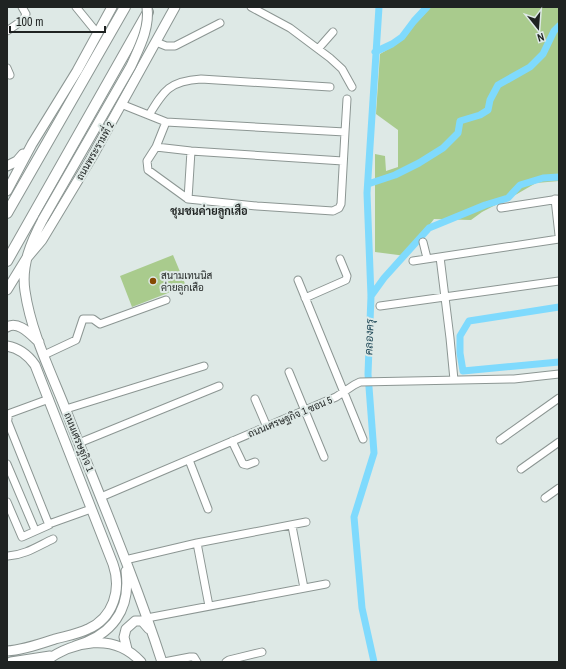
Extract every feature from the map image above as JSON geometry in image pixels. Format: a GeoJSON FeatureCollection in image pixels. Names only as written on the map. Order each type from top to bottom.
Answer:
{"type":"FeatureCollection","features":[{"type":"Feature","properties":{"kind":"highway"},"geometry":{"type":"LineString","coordinates":[[7,213],[125,7]]}},
{"type":"Feature","properties":{"kind":"highway"},"geometry":{"type":"LineString","coordinates":[[7,261],[152,7]]}},
{"type":"Feature","properties":{"kind":"main road"},"geometry":{"type":"LineString","coordinates":[[7,191],[32,144],[77,71],[112,7]]}},
{"type":"Feature","properties":{"kind":"main road","name":"ถนนเศรษฐกิจ 1"},"geometry":{"type":"LineString","coordinates":[[148,7],[147,27],[141,45],[131,66],[34,237],[26,259],[24,275],[25,291],[32,321],[44,355],[101,497],[163,662]]}},
{"type":"Feature","properties":{"kind":"main road","name":"ถนนพระรามที่ 2"},"geometry":{"type":"LineString","coordinates":[[7,290],[26,259],[42,240],[92,157],[175,7]]}},
{"type":"Feature","properties":{"kind":"main road"},"geometry":{"type":"LineString","coordinates":[[7,166],[17,161],[32,144]]}},
{"type":"Feature","properties":{"kind":"main road"},"geometry":{"type":"LineString","coordinates":[[7,327],[12,325],[17,326],[40,342]]}},
{"type":"Feature","properties":{"kind":"main road","name":"ถนนเศรษฐกิจ 1"},"geometry":{"type":"LineString","coordinates":[[7,346],[19,350],[32,360],[49,399],[116,571],[116,592],[111,608],[99,623],[88,630],[41,644],[7,651]]}},
{"type":"Feature","properties":{"kind":"main road"},"geometry":{"type":"LineString","coordinates":[[44,662],[52,656],[75,646],[89,642],[108,630],[116,620],[121,611],[127,579],[126,567],[120,548]]}},
{"type":"Feature","properties":{"kind":"main road"},"geometry":{"type":"LineString","coordinates":[[127,649],[124,637],[126,629],[135,621],[142,621],[152,632]]}},
{"type":"Feature","properties":{"kind":"main road"},"geometry":{"type":"LineString","coordinates":[[75,646],[88,643],[114,644],[127,649],[139,662]]}},
{"type":"Feature","properties":{"kind":"main road"},"geometry":{"type":"LineString","coordinates":[[11,662],[52,656]]}},
{"type":"Feature","properties":{"kind":"street"},"geometry":{"type":"LineString","coordinates":[[7,31],[23,20],[26,14],[22,7]]}},
{"type":"Feature","properties":{"kind":"street"},"geometry":{"type":"LineString","coordinates":[[76,7],[98,34]]}},
{"type":"Feature","properties":{"kind":"street"},"geometry":{"type":"LineString","coordinates":[[251,7],[290,28],[318,49],[342,69],[352,87]]}},
{"type":"Feature","properties":{"kind":"street"},"geometry":{"type":"LineString","coordinates":[[156,42],[166,46],[175,46],[220,23]]}},
{"type":"Feature","properties":{"kind":"street"},"geometry":{"type":"LineString","coordinates":[[318,49],[333,32]]}},
{"type":"Feature","properties":{"kind":"street"},"geometry":{"type":"LineString","coordinates":[[149,115],[159,98],[166,90],[174,84],[186,80],[201,79],[330,87]]}},
{"type":"Feature","properties":{"kind":"street"},"geometry":{"type":"LineString","coordinates":[[166,122],[156,147],[147,161],[148,170],[188,199],[257,206],[336,210],[341,204],[347,99]]}},
{"type":"Feature","properties":{"kind":"street"},"geometry":{"type":"LineString","coordinates":[[122,104],[166,122],[345,132]]}},
{"type":"Feature","properties":{"kind":"street"},"geometry":{"type":"LineString","coordinates":[[156,147],[191,151],[343,161]]}},
{"type":"Feature","properties":{"kind":"street"},"geometry":{"type":"LineString","coordinates":[[188,199],[191,151]]}},
{"type":"Feature","properties":{"kind":"street"},"geometry":{"type":"LineString","coordinates":[[501,208],[557,199],[559,235]]}},
{"type":"Feature","properties":{"kind":"street"},"geometry":{"type":"LineString","coordinates":[[413,260],[559,239]]}},
{"type":"Feature","properties":{"kind":"street"},"geometry":{"type":"LineString","coordinates":[[423,242],[427,258]]}},
{"type":"Feature","properties":{"kind":"street"},"geometry":{"type":"LineString","coordinates":[[440,257],[454,380]]}},
{"type":"Feature","properties":{"kind":"street"},"geometry":{"type":"LineString","coordinates":[[305,298],[346,280],[347,276],[340,259]]}},
{"type":"Feature","properties":{"kind":"street"},"geometry":{"type":"LineString","coordinates":[[298,280],[363,439]]}},
{"type":"Feature","properties":{"kind":"street"},"geometry":{"type":"LineString","coordinates":[[380,306],[559,281]]}},
{"type":"Feature","properties":{"kind":"street"},"geometry":{"type":"LineString","coordinates":[[44,355],[76,340],[83,319],[93,318],[100,324],[166,300]]}},
{"type":"Feature","properties":{"kind":"street"},"geometry":{"type":"LineString","coordinates":[[66,409],[204,366]]}},
{"type":"Feature","properties":{"kind":"street"},"geometry":{"type":"LineString","coordinates":[[289,372],[324,457]]}},
{"type":"Feature","properties":{"kind":"street","name":"ถนนเศรษฐกิจ 1 ซอน 5"},"geometry":{"type":"LineString","coordinates":[[101,497],[305,411],[336,397],[360,382],[514,379],[559,374]]}},
{"type":"Feature","properties":{"kind":"street"},"geometry":{"type":"LineString","coordinates":[[79,444],[219,386]]}},
{"type":"Feature","properties":{"kind":"street"},"geometry":{"type":"LineString","coordinates":[[500,440],[559,398]]}},
{"type":"Feature","properties":{"kind":"street"},"geometry":{"type":"LineString","coordinates":[[49,399],[8,414],[7,420],[49,524]]}},
{"type":"Feature","properties":{"kind":"street"},"geometry":{"type":"LineString","coordinates":[[255,399],[266,427]]}},
{"type":"Feature","properties":{"kind":"street"},"geometry":{"type":"LineString","coordinates":[[232,441],[243,464],[247,465],[255,462]]}},
{"type":"Feature","properties":{"kind":"street"},"geometry":{"type":"LineString","coordinates":[[521,469],[559,442]]}},
{"type":"Feature","properties":{"kind":"street"},"geometry":{"type":"LineString","coordinates":[[188,460],[208,509]]}},
{"type":"Feature","properties":{"kind":"street"},"geometry":{"type":"LineString","coordinates":[[7,464],[35,530]]}},
{"type":"Feature","properties":{"kind":"street"},"geometry":{"type":"LineString","coordinates":[[545,498],[559,488]]}},
{"type":"Feature","properties":{"kind":"street"},"geometry":{"type":"LineString","coordinates":[[7,502],[22,537],[35,530],[48,526],[49,524],[91,509]]}},
{"type":"Feature","properties":{"kind":"street"},"geometry":{"type":"LineString","coordinates":[[125,560],[197,543],[292,526],[306,522]]}},
{"type":"Feature","properties":{"kind":"street"},"geometry":{"type":"LineString","coordinates":[[292,526],[304,588]]}},
{"type":"Feature","properties":{"kind":"street"},"geometry":{"type":"LineString","coordinates":[[7,557],[26,553],[53,539]]}},
{"type":"Feature","properties":{"kind":"street"},"geometry":{"type":"LineString","coordinates":[[197,543],[209,606]]}},
{"type":"Feature","properties":{"kind":"street"},"geometry":{"type":"LineString","coordinates":[[147,618],[326,584]]}},
{"type":"Feature","properties":{"kind":"street"},"geometry":{"type":"LineString","coordinates":[[226,662],[262,652]]}},
{"type":"Feature","properties":{"kind":"street"},"geometry":{"type":"LineString","coordinates":[[163,662],[190,657],[194,657],[197,662]]}},
{"type":"Feature","properties":{"kind":"green space"},"geometry":{"type":"Polygon","coordinates":[[[431,7],[559,7],[559,181],[536,183],[482,212],[471,220],[434,219],[406,256],[375,252],[375,154],[385,156],[386,171],[398,167],[398,130],[376,114],[380,54],[397,44],[431,7]]]}},
{"type":"Feature","properties":{"kind":"green space","name":"สนามเทนนิส ค่ายลูกเสือ"},"geometry":{"type":"Polygon","coordinates":[[[173,255],[186,286],[132,307],[120,276],[173,255]]]}},
{"type":"Feature","properties":{"kind":"waterway","name":"คลองครุ"},"geometry":{"type":"LineString","coordinates":[[374,662],[362,608],[354,517],[374,453],[368,374],[371,296],[367,193],[379,7]]}},
{"type":"Feature","properties":{"kind":"waterway"},"geometry":{"type":"LineString","coordinates":[[375,52],[392,44],[402,37],[427,7]]}},
{"type":"Feature","properties":{"kind":"waterway"},"geometry":{"type":"LineString","coordinates":[[368,184],[395,175],[419,163],[443,148],[458,133],[460,121],[480,115],[488,110],[490,100],[498,85],[530,67],[543,54],[554,31],[559,26]]}},
{"type":"Feature","properties":{"kind":"waterway"},"geometry":{"type":"LineString","coordinates":[[371,296],[384,278],[429,228],[485,205],[508,198],[520,185],[543,178],[559,177]]}},
{"type":"Feature","properties":{"kind":"waterway"},"geometry":{"type":"LineString","coordinates":[[559,307],[469,321],[460,336],[460,353],[463,371],[559,362]]}},
{"type":"Feature","properties":{"kind":"place","name":"สนามเทนนิส ค่ายลูกเสือ"},"geometry":{"type":"Point","coordinates":[153,281]}},
{"type":"Feature","properties":{"kind":"district","name":"ชุมชนค่ายลูกเสือ"},"geometry":{"type":"Point","coordinates":[209,211]}}]}
